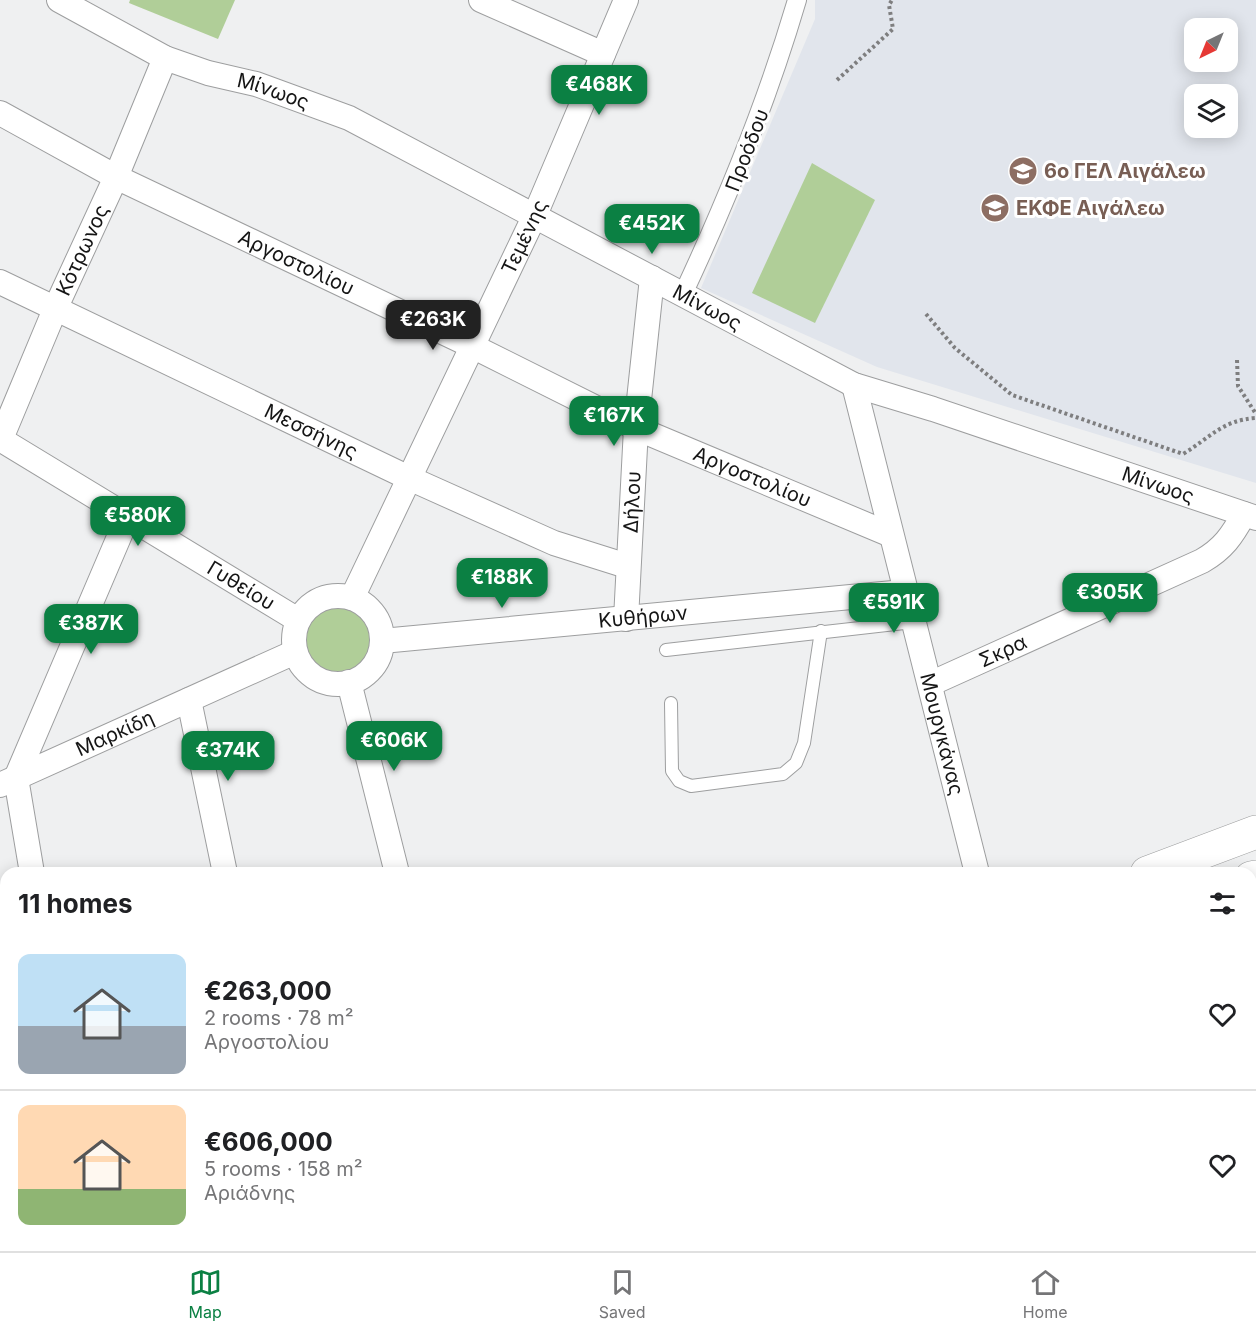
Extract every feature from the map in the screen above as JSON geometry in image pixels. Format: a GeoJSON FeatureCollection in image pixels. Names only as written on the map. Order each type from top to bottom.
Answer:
{"type":"FeatureCollection","features":[{"type":"Feature","properties":{"kind":"main road"},"geometry":{"type":"LineString","coordinates":[[1163,867],[1256,832]]}},
{"type":"Feature","properties":{"kind":"street","name":"Μίνωος"},"geometry":{"type":"LineString","coordinates":[[59,0],[165,58],[207,73],[256,84],[349,118],[854,385],[933,409],[1250,516]]}},
{"type":"Feature","properties":{"kind":"street"},"geometry":{"type":"LineString","coordinates":[[481,0],[603,54]]}},
{"type":"Feature","properties":{"kind":"street","name":"Τεμένης"},"geometry":{"type":"LineString","coordinates":[[352,598],[535,215],[626,0]]}},
{"type":"Feature","properties":{"kind":"street","name":"Προόδου"},"geometry":{"type":"LineString","coordinates":[[684,294],[729,197],[752,139],[776,73],[797,0]]}},
{"type":"Feature","properties":{"kind":"street","name":"Κότρωνος"},"geometry":{"type":"LineString","coordinates":[[0,440],[56,307],[116,177],[165,58]]}},
{"type":"Feature","properties":{"kind":"street","name":"Αργοστολίου"},"geometry":{"type":"LineString","coordinates":[[0,113],[116,177],[472,346],[636,428],[891,535]]}},
{"type":"Feature","properties":{"kind":"street","name":"Δήλου"},"geometry":{"type":"LineString","coordinates":[[626,619],[636,428],[652,279]]}},
{"type":"Feature","properties":{"kind":"street","name":"Μεσσήνης"},"geometry":{"type":"LineString","coordinates":[[0,282],[409,478],[554,543],[627,566]]}},
{"type":"Feature","properties":{"kind":"street","name":"Μουργκάνας"},"geometry":{"type":"LineString","coordinates":[[854,385],[904,592],[930,684],[976,867]]}},
{"type":"Feature","properties":{"kind":"street","name":"Γυθείου"},"geometry":{"type":"LineString","coordinates":[[0,440],[298,620]]}},
{"type":"Feature","properties":{"kind":"street"},"geometry":{"type":"LineString","coordinates":[[30,867],[5,778],[128,516]]}},
{"type":"Feature","properties":{"kind":"street","name":"Σκρα"},"geometry":{"type":"LineString","coordinates":[[930,684],[1202,561],[1226,544],[1250,516]]}},
{"type":"Feature","properties":{"kind":"street","name":"Κυθήρων"},"geometry":{"type":"LineString","coordinates":[[382,641],[904,592]]}},
{"type":"Feature","properties":{"kind":"street"},"geometry":{"type":"LineString","coordinates":[[335,596],[352,598],[367,606],[379,624],[382,641],[373,666],[362,677],[349,682],[333,683],[318,679],[307,671],[295,652],[294,634],[298,620],[305,609],[318,600],[335,596]]}},
{"type":"Feature","properties":{"kind":"street","name":"Μαρκίδη"},"geometry":{"type":"LineString","coordinates":[[5,778],[295,652]]}},
{"type":"Feature","properties":{"kind":"street"},"geometry":{"type":"LineString","coordinates":[[349,682],[396,867]]}},
{"type":"Feature","properties":{"kind":"street"},"geometry":{"type":"LineString","coordinates":[[189,700],[224,867]]}},
{"type":"Feature","properties":{"kind":"lane"},"geometry":{"type":"LineString","coordinates":[[666,650],[913,622]]}},
{"type":"Feature","properties":{"kind":"lane"},"geometry":{"type":"LineString","coordinates":[[671,703],[672,771],[679,781],[692,786],[783,774],[796,763],[804,743],[821,631]]}},
{"type":"Feature","properties":{"kind":"path"},"geometry":{"type":"LineString","coordinates":[[837,80],[893,29],[889,5],[892,0]]}},
{"type":"Feature","properties":{"kind":"path"},"geometry":{"type":"LineString","coordinates":[[926,314],[955,348],[1012,395],[1183,454],[1218,427],[1239,419],[1256,416],[1238,386],[1237,360]]}},
{"type":"Feature","properties":{"kind":"shaded area","name":"ΕΚΦΕ Αιγάλεω"},"geometry":{"type":"Polygon","coordinates":[[[815,0],[1256,0],[1256,483],[877,367],[701,288],[815,19],[815,0]]]}},
{"type":"Feature","properties":{"kind":"green space"},"geometry":{"type":"Polygon","coordinates":[[[130,0],[235,0],[218,39],[129,3],[130,0]]]}},
{"type":"Feature","properties":{"kind":"green space"},"geometry":{"type":"Polygon","coordinates":[[[812,163],[875,200],[815,323],[752,293],[812,163]]]}},
{"type":"Feature","properties":{"kind":"green space"},"geometry":{"type":"Polygon","coordinates":[[[343,604],[362,614],[370,626],[372,640],[370,654],[362,666],[350,674],[329,676],[310,666],[302,654],[300,633],[310,614],[322,606],[343,604]]]}},
{"type":"Feature","properties":{"kind":"place","name":"6ο ΓΕΛ Αιγάλεω"},"geometry":{"type":"Point","coordinates":[1023,171]}},
{"type":"Feature","properties":{"kind":"place","name":"ΕΚΦΕ Αιγάλεω"},"geometry":{"type":"Point","coordinates":[995,208]}}]}
